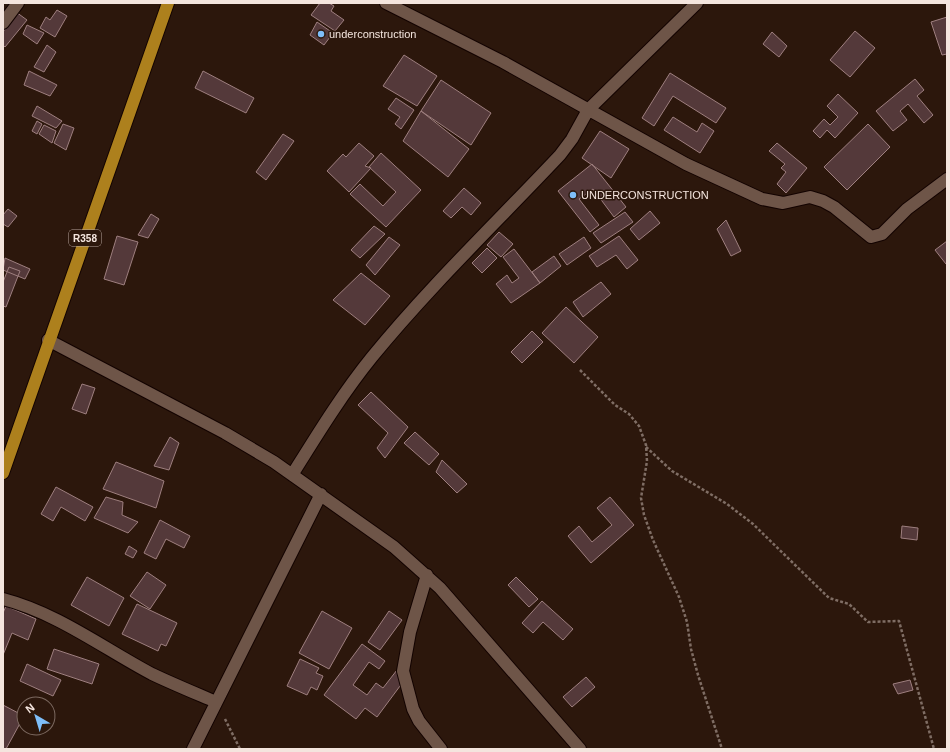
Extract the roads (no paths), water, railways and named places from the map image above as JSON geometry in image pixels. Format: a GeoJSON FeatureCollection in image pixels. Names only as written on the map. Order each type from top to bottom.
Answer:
{"type":"FeatureCollection","features":[{"type":"Feature","properties":{"kind":"main road","name":"R358"},"geometry":{"type":"LineString","coordinates":[[3,473],[48,340],[168,3]]}},
{"type":"Feature","properties":{"kind":"street"},"geometry":{"type":"LineString","coordinates":[[3,23],[18,3]]}},
{"type":"Feature","properties":{"kind":"street"},"geometry":{"type":"LineString","coordinates":[[386,3],[502,62],[686,164],[746,193],[762,199],[783,202],[810,197],[823,201],[834,207],[871,237],[882,234],[907,209],[947,179]]}},
{"type":"Feature","properties":{"kind":"street"},"geometry":{"type":"LineString","coordinates":[[292,474],[333,410],[372,357],[440,280],[560,155],[572,139],[588,110],[697,3]]}},
{"type":"Feature","properties":{"kind":"street"},"geometry":{"type":"LineString","coordinates":[[48,340],[225,433],[292,474],[394,547],[427,575],[580,749]]}},
{"type":"Feature","properties":{"kind":"street"},"geometry":{"type":"LineString","coordinates":[[193,749],[321,494]]}},
{"type":"Feature","properties":{"kind":"street"},"geometry":{"type":"LineString","coordinates":[[427,575],[410,632],[403,671],[416,715],[441,749]]}},
{"type":"Feature","properties":{"kind":"street"},"geometry":{"type":"LineString","coordinates":[[3,599],[18,602],[61,622],[153,674],[216,702]]}},
{"type":"Feature","properties":{"kind":"place","name":"underconstruction"},"geometry":{"type":"Point","coordinates":[321,34]}},
{"type":"Feature","properties":{"kind":"place","name":"UNDERCONSTRUCTION"},"geometry":{"type":"Point","coordinates":[573,195]}}]}
